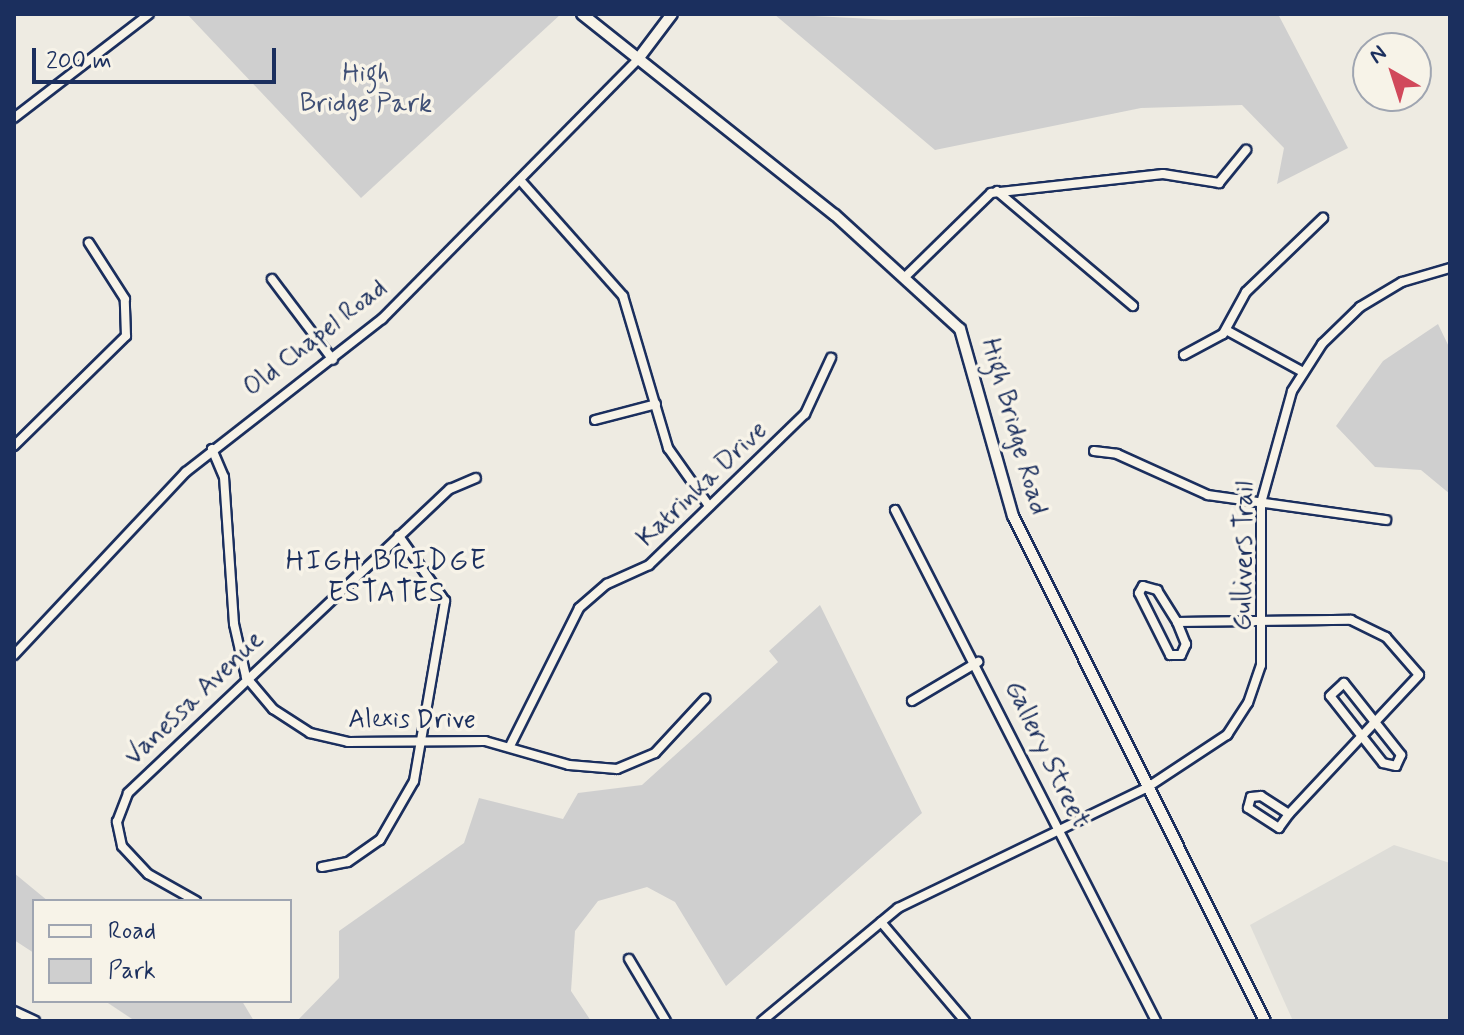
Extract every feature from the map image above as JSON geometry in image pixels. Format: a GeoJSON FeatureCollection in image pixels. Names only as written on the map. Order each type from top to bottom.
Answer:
{"type":"FeatureCollection","features":[{"type":"Feature","properties":{"kind":"street"},"geometry":{"type":"LineString","coordinates":[[14,118],[149,14]]}},
{"type":"Feature","properties":{"kind":"street","name":"High Bridge Road"},"geometry":{"type":"LineString","coordinates":[[582,14],[906,276],[965,337],[1013,516],[1265,1021]]}},
{"type":"Feature","properties":{"kind":"street","name":"Old Chapel Road"},"geometry":{"type":"LineString","coordinates":[[14,655],[212,449],[333,360],[520,180],[638,59],[672,14]]}},
{"type":"Feature","properties":{"kind":"street"},"geometry":{"type":"LineString","coordinates":[[906,276],[975,203],[997,191],[1163,174],[1219,183],[1246,150]]}},
{"type":"Feature","properties":{"kind":"street"},"geometry":{"type":"LineString","coordinates":[[520,180],[623,296],[671,454],[709,506]]}},
{"type":"Feature","properties":{"kind":"street"},"geometry":{"type":"LineString","coordinates":[[997,191],[1133,306]]}},
{"type":"Feature","properties":{"kind":"street"},"geometry":{"type":"LineString","coordinates":[[1184,355],[1226,330],[1246,292],[1323,218]]}},
{"type":"Feature","properties":{"kind":"street"},"geometry":{"type":"LineString","coordinates":[[14,446],[126,336],[125,299],[89,243]]}},
{"type":"Feature","properties":{"kind":"street","name":"Gullivers Trail"},"geometry":{"type":"LineString","coordinates":[[762,1021],[881,922],[1060,828],[1148,787],[1213,748],[1241,717],[1259,675],[1264,619],[1261,503],[1278,425],[1303,372],[1360,307],[1402,282],[1450,268]]}},
{"type":"Feature","properties":{"kind":"street"},"geometry":{"type":"LineString","coordinates":[[272,279],[333,360]]}},
{"type":"Feature","properties":{"kind":"street"},"geometry":{"type":"LineString","coordinates":[[1226,330],[1303,372]]}},
{"type":"Feature","properties":{"kind":"street","name":"Katrinka Drive"},"geometry":{"type":"LineString","coordinates":[[511,744],[579,608],[607,584],[649,565],[810,408],[831,358]]}},
{"type":"Feature","properties":{"kind":"street"},"geometry":{"type":"LineString","coordinates":[[595,420],[656,404]]}},
{"type":"Feature","properties":{"kind":"street","name":"Alexis Drive"},"geometry":{"type":"LineString","coordinates":[[212,449],[224,477],[234,624],[246,677],[273,709],[326,739],[420,736],[511,744],[588,769],[625,767],[673,738],[705,699]]}},
{"type":"Feature","properties":{"kind":"street"},"geometry":{"type":"LineString","coordinates":[[1094,451],[1117,454],[1186,489],[1386,520]]}},
{"type":"Feature","properties":{"kind":"street","name":"Vanessa Avenue"},"geometry":{"type":"LineString","coordinates":[[193,899],[132,860],[119,840],[118,817],[138,781],[455,485],[476,478]]}},
{"type":"Feature","properties":{"kind":"street","name":"Gallery Street"},"geometry":{"type":"LineString","coordinates":[[895,510],[978,662],[1156,1021]]}},
{"type":"Feature","properties":{"kind":"street"},"geometry":{"type":"LineString","coordinates":[[322,867],[348,862],[393,826],[412,790],[445,601],[399,536]]}},
{"type":"Feature","properties":{"kind":"street"},"geometry":{"type":"LineString","coordinates":[[1153,587],[1177,622],[1186,644],[1176,657],[1140,590],[1153,587]]}},
{"type":"Feature","properties":{"kind":"street"},"geometry":{"type":"LineString","coordinates":[[1177,622],[1264,619],[1361,623],[1386,637],[1420,676],[1359,733],[1289,814],[1275,829],[1247,802],[1261,796],[1289,814]]}},
{"type":"Feature","properties":{"kind":"street"},"geometry":{"type":"LineString","coordinates":[[912,701],[978,662]]}},
{"type":"Feature","properties":{"kind":"street"},"geometry":{"type":"LineString","coordinates":[[1344,683],[1401,755],[1396,766],[1383,763],[1359,733],[1331,688],[1344,683]]}},
{"type":"Feature","properties":{"kind":"street"},"geometry":{"type":"LineString","coordinates":[[881,922],[965,1021]]}},
{"type":"Feature","properties":{"kind":"street"},"geometry":{"type":"LineString","coordinates":[[629,959],[666,1021]]}},
{"type":"Feature","properties":{"kind":"street"},"geometry":{"type":"LineString","coordinates":[[14,1011],[35,1021]]}},
{"type":"Feature","properties":{"kind":"shaded area"},"geometry":{"type":"Polygon","coordinates":[[[1394,845],[1450,863],[1450,1021],[1293,1021],[1250,925],[1394,845]]]}},
{"type":"Feature","properties":{"kind":"green space","name":"High Bridge Park"},"geometry":{"type":"Polygon","coordinates":[[[187,14],[561,14],[361,198],[187,14]]]}},
{"type":"Feature","properties":{"kind":"green space"},"geometry":{"type":"Polygon","coordinates":[[[774,14],[892,20],[1278,14],[1348,148],[1277,184],[1284,148],[1242,105],[1141,108],[935,150],[774,14]]]}},
{"type":"Feature","properties":{"kind":"green space"},"geometry":{"type":"Polygon","coordinates":[[[1438,324],[1450,349],[1450,494],[1421,470],[1375,467],[1336,426],[1383,361],[1438,324]]]}},
{"type":"Feature","properties":{"kind":"green space"},"geometry":{"type":"Polygon","coordinates":[[[820,605],[922,813],[726,986],[675,902],[647,887],[598,901],[575,931],[571,991],[591,1021],[297,1021],[339,978],[339,931],[464,843],[479,798],[563,819],[578,793],[642,785],[778,662],[769,651],[820,605]]]}},
{"type":"Feature","properties":{"kind":"green space"},"geometry":{"type":"Polygon","coordinates":[[[14,873],[46,899],[32,899],[32,952],[14,940],[14,873]]]}},
{"type":"Feature","properties":{"kind":"green space"},"geometry":{"type":"Polygon","coordinates":[[[108,1003],[243,1003],[254,1021],[135,1021],[108,1003]]]}},
{"type":"Feature","properties":{"kind":"district","name":"HIGH BRIDGE ESTATES"},"geometry":{"type":"Point","coordinates":[387,578]}}]}
